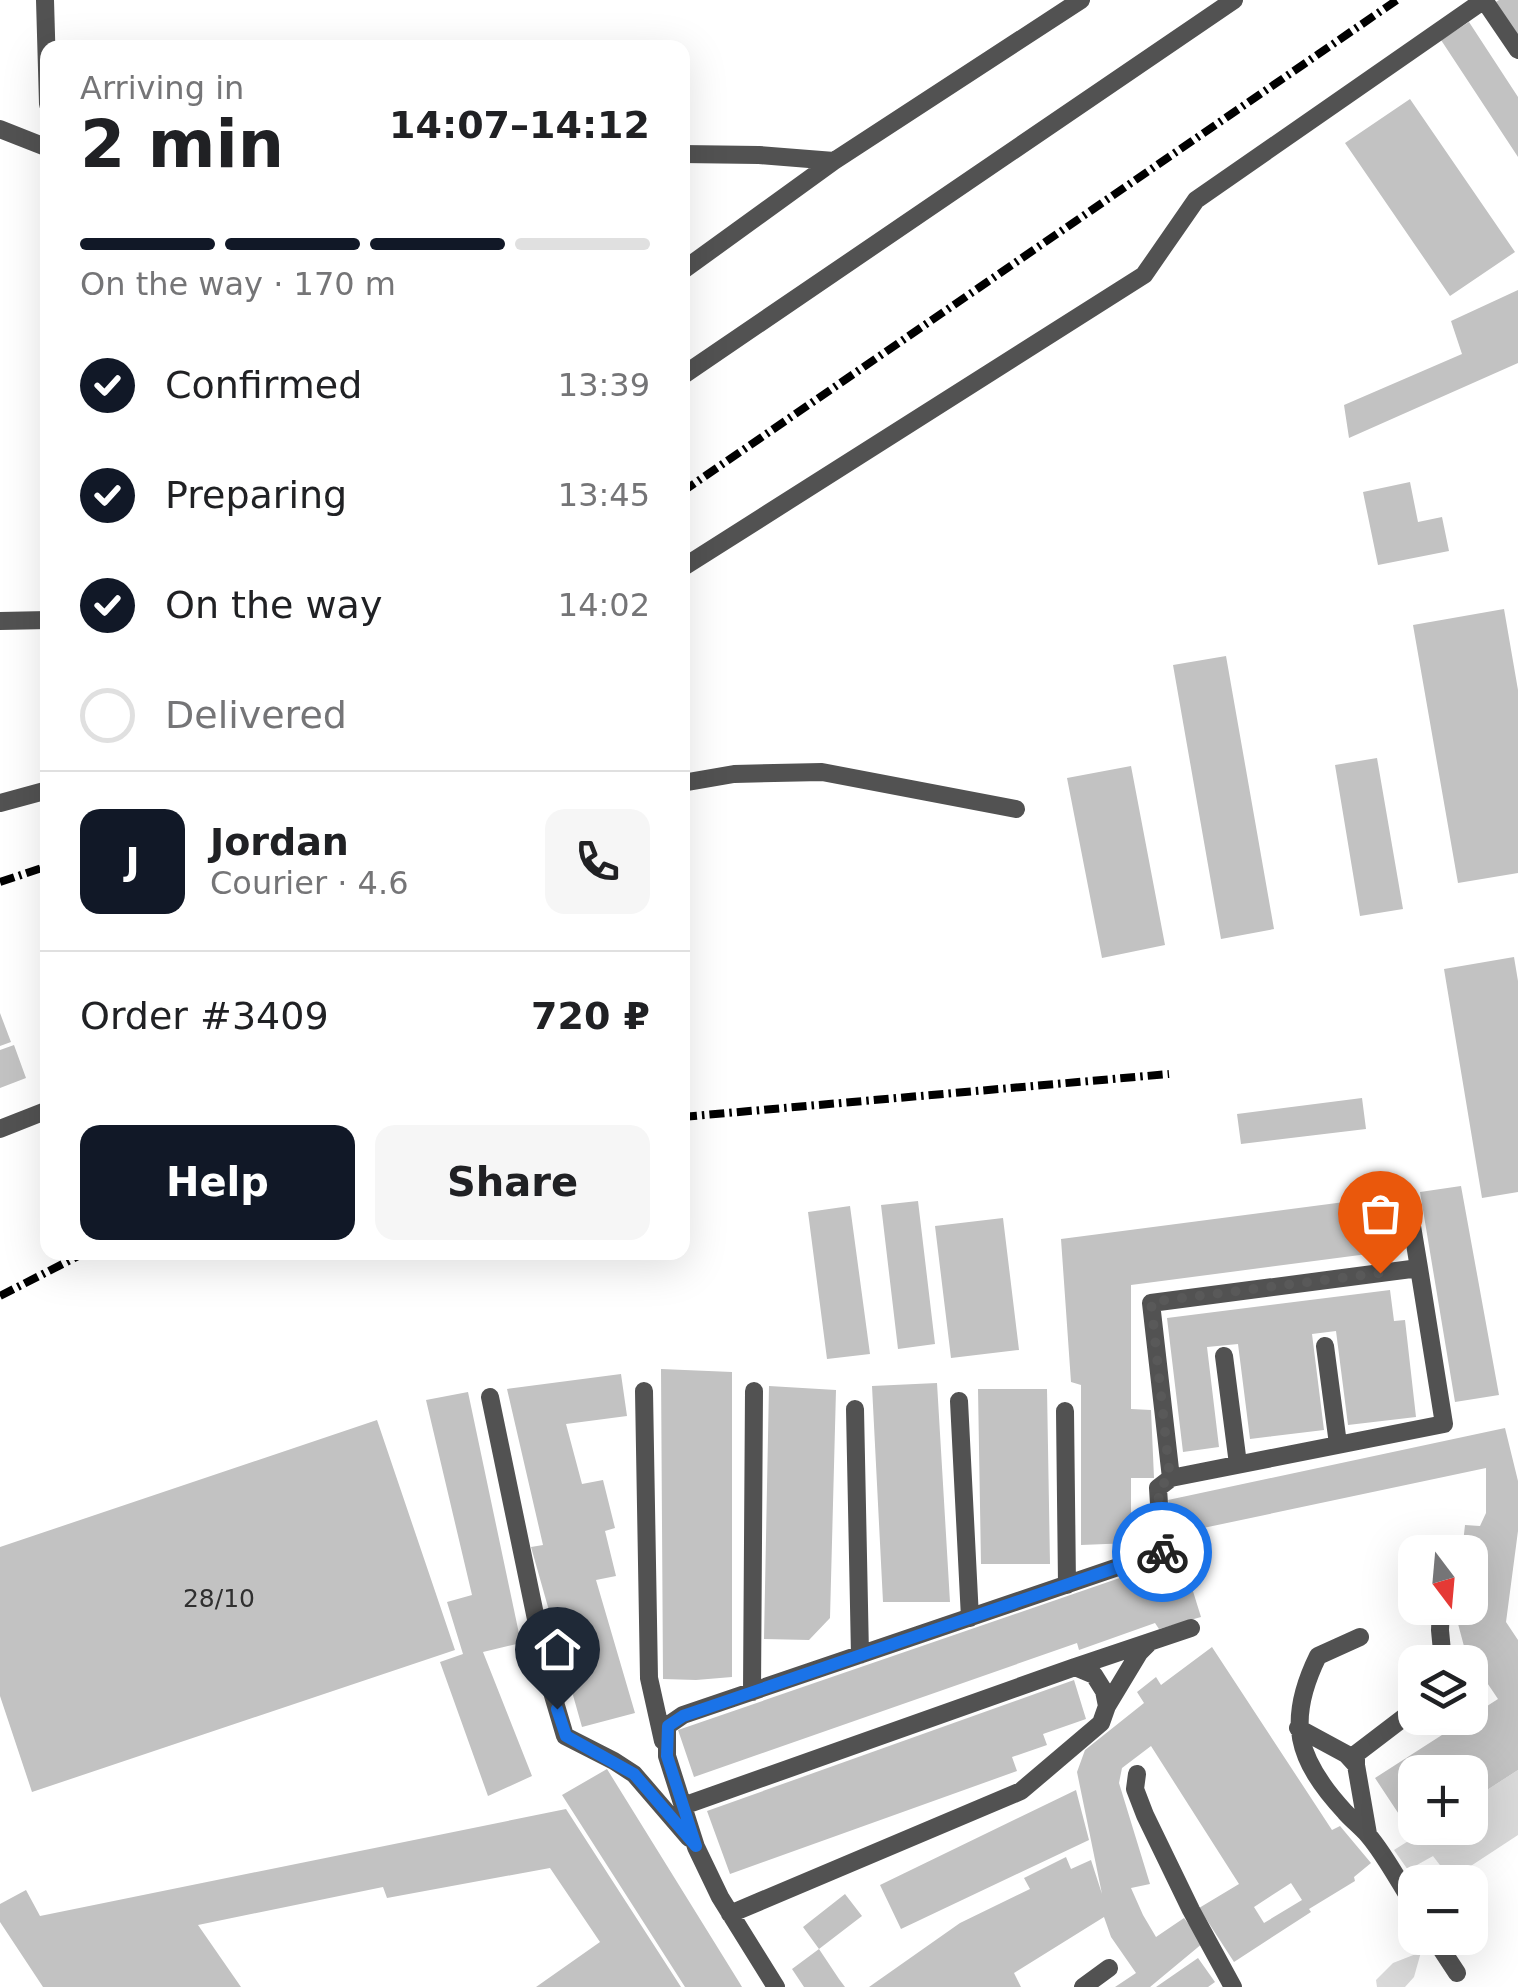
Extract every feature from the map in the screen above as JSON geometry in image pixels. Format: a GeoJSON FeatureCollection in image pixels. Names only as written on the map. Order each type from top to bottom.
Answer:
{"type":"FeatureCollection","features":[{"type":"Feature","properties":{"kind":"lane"},"geometry":{"type":"LineString","coordinates":[[45,0],[46,40]]}},
{"type":"Feature","properties":{"kind":"lane"},"geometry":{"type":"LineString","coordinates":[[690,265],[834,161],[1081,0]]}},
{"type":"Feature","properties":{"kind":"lane"},"geometry":{"type":"LineString","coordinates":[[690,371],[1234,0]]}},
{"type":"Feature","properties":{"kind":"lane"},"geometry":{"type":"LineString","coordinates":[[690,563],[1144,275],[1196,200],[1484,0],[1518,50]]}},
{"type":"Feature","properties":{"kind":"lane"},"geometry":{"type":"LineString","coordinates":[[0,129],[40,145]]}},
{"type":"Feature","properties":{"kind":"lane"},"geometry":{"type":"LineString","coordinates":[[690,154],[834,161]]}},
{"type":"Feature","properties":{"kind":"lane"},"geometry":{"type":"LineString","coordinates":[[0,621],[40,620]]}},
{"type":"Feature","properties":{"kind":"lane"},"geometry":{"type":"LineString","coordinates":[[690,782],[734,774],[822,772],[1016,809]]}},
{"type":"Feature","properties":{"kind":"lane"},"geometry":{"type":"LineString","coordinates":[[0,802],[40,792]]}},
{"type":"Feature","properties":{"kind":"lane"},"geometry":{"type":"LineString","coordinates":[[0,1130],[40,1113]]}},
{"type":"Feature","properties":{"kind":"lane"},"geometry":{"type":"LineString","coordinates":[[667,1756],[668,1726],[683,1716],[1162,1552],[1158,1488],[1170,1478],[1444,1424],[1410,1208]]}},
{"type":"Feature","properties":{"kind":"lane"},"geometry":{"type":"LineString","coordinates":[[1170,1478],[1151,1302],[1419,1268]]}},
{"type":"Feature","properties":{"kind":"lane"},"geometry":{"type":"LineString","coordinates":[[1325,1346],[1338,1444]]}},
{"type":"Feature","properties":{"kind":"lane"},"geometry":{"type":"LineString","coordinates":[[1224,1356],[1238,1464]]}},
{"type":"Feature","properties":{"kind":"lane"},"geometry":{"type":"LineString","coordinates":[[644,1391],[650,1678],[667,1756],[696,1846],[730,1914],[776,1987]]}},
{"type":"Feature","properties":{"kind":"lane"},"geometry":{"type":"LineString","coordinates":[[752,1692],[754,1391]]}},
{"type":"Feature","properties":{"kind":"lane"},"geometry":{"type":"LineString","coordinates":[[490,1397],[549,1682],[566,1736],[634,1774],[696,1846]]}},
{"type":"Feature","properties":{"kind":"lane"},"geometry":{"type":"LineString","coordinates":[[959,1401],[970,1618]]}},
{"type":"Feature","properties":{"kind":"lane"},"geometry":{"type":"LineString","coordinates":[[855,1409],[860,1655]]}},
{"type":"Feature","properties":{"kind":"lane"},"geometry":{"type":"LineString","coordinates":[[1065,1411],[1068,1584]]}},
{"type":"Feature","properties":{"kind":"lane"},"geometry":{"type":"LineString","coordinates":[[683,1806],[1191,1628]]}},
{"type":"Feature","properties":{"kind":"lane"},"geometry":{"type":"LineString","coordinates":[[1360,1637],[1318,1656],[1306,1679],[1298,1728],[1306,1756],[1323,1786],[1368,1834],[1398,1881]]}},
{"type":"Feature","properties":{"kind":"lane"},"geometry":{"type":"LineString","coordinates":[[730,1914],[1022,1791],[1101,1723],[1107,1706],[1149,1642]]}},
{"type":"Feature","properties":{"kind":"lane"},"geometry":{"type":"LineString","coordinates":[[1075,1667],[1094,1675],[1104,1691],[1107,1706]]}},
{"type":"Feature","properties":{"kind":"lane"},"geometry":{"type":"LineString","coordinates":[[1368,1834],[1356,1754],[1398,1722]]}},
{"type":"Feature","properties":{"kind":"lane"},"geometry":{"type":"LineString","coordinates":[[1298,1728],[1346,1754],[1356,1765]]}},
{"type":"Feature","properties":{"kind":"lane"},"geometry":{"type":"LineString","coordinates":[[1137,1774],[1135,1788],[1145,1815],[1233,1987]]}},
{"type":"Feature","properties":{"kind":"lane"},"geometry":{"type":"LineString","coordinates":[[1446,1955],[1458,1973]]}},
{"type":"Feature","properties":{"kind":"lane"},"geometry":{"type":"LineString","coordinates":[[1083,1987],[1109,1968]]}},
{"type":"Feature","properties":{"kind":"shaded area"},"geometry":{"type":"Polygon","coordinates":[[[1518,1770],[1518,1835],[1472,1865],[1440,1865],[1433,1856],[1417,1865],[1404,1865],[1394,1850],[1402,1845],[1488,1845],[1488,1789],[1518,1770]]]}},
{"type":"Feature","properties":{"kind":"shaded area"},"geometry":{"type":"Polygon","coordinates":[[[1420,1955],[1414,1977],[1405,1987],[1377,1987],[1376,1980],[1393,1963],[1420,1955]]]}},
{"type":"Feature","properties":{"kind":"building"},"geometry":{"type":"Polygon","coordinates":[[[1518,0],[1518,38],[1494,3],[1518,0]]]}},
{"type":"Feature","properties":{"kind":"building"},"geometry":{"type":"Polygon","coordinates":[[[1469,22],[1518,97],[1518,157],[1441,40],[1469,22]]]}},
{"type":"Feature","properties":{"kind":"building"},"geometry":{"type":"Polygon","coordinates":[[[1410,99],[1515,252],[1450,296],[1345,143],[1410,99]]]}},
{"type":"Feature","properties":{"kind":"building"},"geometry":{"type":"Polygon","coordinates":[[[1518,290],[1518,363],[1349,438],[1344,405],[1462,354],[1451,321],[1518,290]]]}},
{"type":"Feature","properties":{"kind":"building"},"geometry":{"type":"Polygon","coordinates":[[[1410,482],[1418,522],[1442,517],[1449,551],[1378,565],[1363,492],[1410,482]]]}},
{"type":"Feature","properties":{"kind":"building"},"geometry":{"type":"Polygon","coordinates":[[[1504,609],[1518,690],[1518,873],[1458,883],[1413,625],[1504,609]]]}},
{"type":"Feature","properties":{"kind":"building"},"geometry":{"type":"Polygon","coordinates":[[[1226,656],[1274,929],[1221,939],[1173,665],[1226,656]]]}},
{"type":"Feature","properties":{"kind":"building"},"geometry":{"type":"Polygon","coordinates":[[[1377,758],[1403,909],[1360,916],[1335,765],[1377,758]]]}},
{"type":"Feature","properties":{"kind":"building"},"geometry":{"type":"Polygon","coordinates":[[[1131,766],[1165,945],[1102,958],[1067,778],[1131,766]]]}},
{"type":"Feature","properties":{"kind":"building"},"geometry":{"type":"Polygon","coordinates":[[[1514,957],[1518,981],[1518,1192],[1482,1198],[1444,969],[1514,957]]]}},
{"type":"Feature","properties":{"kind":"building"},"geometry":{"type":"Polygon","coordinates":[[[0,1013],[11,1042],[0,1046],[0,1013]]]}},
{"type":"Feature","properties":{"kind":"building"},"geometry":{"type":"Polygon","coordinates":[[[14,1045],[26,1078],[0,1088],[0,1050],[14,1045]]]}},
{"type":"Feature","properties":{"kind":"building"},"geometry":{"type":"Polygon","coordinates":[[[1362,1098],[1366,1129],[1241,1144],[1237,1114],[1362,1098]]]}},
{"type":"Feature","properties":{"kind":"building"},"geometry":{"type":"Polygon","coordinates":[[[1461,1186],[1499,1395],[1455,1402],[1420,1192],[1461,1186]]]}},
{"type":"Feature","properties":{"kind":"building"},"geometry":{"type":"Polygon","coordinates":[[[1398,1195],[1406,1249],[1131,1285],[1131,1409],[1151,1410],[1154,1478],[1131,1478],[1131,1543],[1081,1545],[1081,1385],[1071,1382],[1061,1239],[1398,1195]]]}},
{"type":"Feature","properties":{"kind":"building"},"geometry":{"type":"Polygon","coordinates":[[[918,1201],[935,1344],[898,1349],[881,1205],[918,1201]]]}},
{"type":"Feature","properties":{"kind":"building"},"geometry":{"type":"Polygon","coordinates":[[[850,1206],[870,1354],[827,1359],[808,1212],[850,1206]]]}},
{"type":"Feature","properties":{"kind":"building"},"geometry":{"type":"Polygon","coordinates":[[[1003,1218],[1019,1350],[951,1358],[935,1226],[1003,1218]]]}},
{"type":"Feature","properties":{"kind":"building"},"geometry":{"type":"Polygon","coordinates":[[[1390,1290],[1394,1321],[1405,1320],[1416,1417],[1348,1425],[1336,1331],[1312,1334],[1324,1430],[1250,1439],[1238,1344],[1207,1347],[1219,1447],[1183,1452],[1167,1318],[1390,1290]]]}},
{"type":"Feature","properties":{"kind":"building"},"geometry":{"type":"Polygon","coordinates":[[[661,1369],[732,1372],[732,1677],[663,1679],[661,1369]]]}},
{"type":"Feature","properties":{"kind":"building"},"geometry":{"type":"Polygon","coordinates":[[[621,1374],[627,1416],[566,1424],[582,1484],[603,1480],[615,1528],[605,1531],[616,1576],[596,1580],[635,1713],[582,1727],[531,1547],[543,1545],[507,1389],[621,1374]]]}},
{"type":"Feature","properties":{"kind":"building"},"geometry":{"type":"Polygon","coordinates":[[[937,1383],[950,1602],[883,1602],[872,1386],[937,1383]]]}},
{"type":"Feature","properties":{"kind":"building"},"geometry":{"type":"Polygon","coordinates":[[[769,1386],[836,1390],[830,1618],[809,1640],[764,1639],[769,1386]]]}},
{"type":"Feature","properties":{"kind":"building"},"geometry":{"type":"Polygon","coordinates":[[[978,1389],[1047,1389],[1050,1564],[981,1564],[978,1389]]]}},
{"type":"Feature","properties":{"kind":"building"},"geometry":{"type":"Polygon","coordinates":[[[468,1392],[521,1643],[483,1652],[532,1776],[488,1796],[440,1662],[463,1654],[447,1602],[472,1595],[426,1400],[468,1392]]]}},
{"type":"Feature","properties":{"kind":"building"},"geometry":{"type":"Polygon","coordinates":[[[377,1420],[455,1650],[32,1792],[0,1696],[0,1547],[377,1420]]]}},
{"type":"Feature","properties":{"kind":"building"},"geometry":{"type":"Polygon","coordinates":[[[1505,1428],[1518,1481],[1518,1531],[1506,1622],[1518,1640],[1518,1770],[1488,1789],[1488,1755],[1411,1755],[1442,1735],[1488,1735],[1488,1705],[1498,1699],[1488,1684],[1488,1645],[1464,1645],[1458,1625],[1488,1625],[1488,1535],[1464,1535],[1465,1525],[1480,1526],[1486,1513],[1486,1468],[1175,1534],[1168,1500],[1505,1428]]]}},
{"type":"Feature","properties":{"kind":"building"},"geometry":{"type":"Polygon","coordinates":[[[1183,1559],[1201,1617],[1159,1629],[1155,1623],[1079,1650],[1077,1643],[694,1777],[678,1730],[1183,1559]]]}},
{"type":"Feature","properties":{"kind":"building"},"geometry":{"type":"Polygon","coordinates":[[[1212,1647],[1332,1830],[1340,1826],[1371,1863],[1354,1877],[1355,1881],[1234,1962],[1199,1908],[1239,1884],[1151,1746],[1122,1768],[1119,1783],[1150,1884],[1131,1888],[1156,1937],[1184,1918],[1203,1943],[1150,1987],[1115,1987],[1136,1973],[1111,1937],[1104,1917],[1014,1973],[1021,1987],[869,1987],[960,1923],[1030,1889],[1024,1878],[1066,1857],[1071,1869],[1091,1860],[1102,1894],[1077,1772],[1085,1750],[1144,1703],[1137,1692],[1156,1677],[1161,1685],[1212,1647]],[[1291,1883],[1254,1907],[1264,1923],[1302,1900],[1291,1883]]]}},
{"type":"Feature","properties":{"kind":"building"},"geometry":{"type":"Polygon","coordinates":[[[1074,1680],[1086,1719],[1043,1734],[1047,1745],[1012,1757],[1017,1771],[730,1874],[707,1811],[1074,1680]]]}},
{"type":"Feature","properties":{"kind":"building"},"geometry":{"type":"Polygon","coordinates":[[[1398,1763],[1398,1813],[1375,1778],[1398,1763]]]}},
{"type":"Feature","properties":{"kind":"building"},"geometry":{"type":"Polygon","coordinates":[[[607,1769],[742,1987],[685,1987],[562,1795],[607,1769]]]}},
{"type":"Feature","properties":{"kind":"building"},"geometry":{"type":"Polygon","coordinates":[[[1076,1790],[1089,1840],[901,1929],[880,1885],[1076,1790]]]}},
{"type":"Feature","properties":{"kind":"building"},"geometry":{"type":"Polygon","coordinates":[[[566,1809],[681,1987],[536,1987],[600,1942],[550,1868],[387,1898],[383,1887],[198,1925],[241,1987],[43,1987],[0,1922],[0,1904],[26,1890],[40,1916],[566,1809]]]}},
{"type":"Feature","properties":{"kind":"building"},"geometry":{"type":"Polygon","coordinates":[[[845,1894],[862,1916],[819,1949],[803,1927],[845,1894]]]}},
{"type":"Feature","properties":{"kind":"building"},"geometry":{"type":"Polygon","coordinates":[[[819,1949],[845,1987],[804,1987],[792,1969],[819,1949]]]}},
{"type":"Feature","properties":{"kind":"building"},"geometry":{"type":"Polygon","coordinates":[[[1198,1958],[1215,1982],[1208,1987],[1156,1987],[1198,1958]]]}},
{"type":"Feature","properties":{"kind":"railway"},"geometry":{"type":"LineString","coordinates":[[690,486],[1397,0]]}},
{"type":"Feature","properties":{"kind":"railway"},"geometry":{"type":"LineString","coordinates":[[0,882],[40,869]]}},
{"type":"Feature","properties":{"kind":"railway"},"geometry":{"type":"LineString","coordinates":[[690,1116],[1169,1074]]}},
{"type":"Feature","properties":{"kind":"railway"},"geometry":{"type":"LineString","coordinates":[[0,1296],[70,1260]]}},
{"type":"Feature","properties":{"kind":"way so far"},"geometry":{"type":"LineString","coordinates":[[1162,1552],[1158,1488],[1170,1478],[1151,1302],[1380,1273]]}},
{"type":"Feature","properties":{"kind":"route"},"geometry":{"type":"LineString","coordinates":[[557,1709],[566,1736],[634,1774],[696,1846],[667,1756],[668,1726],[683,1716],[1162,1552]]}}]}
